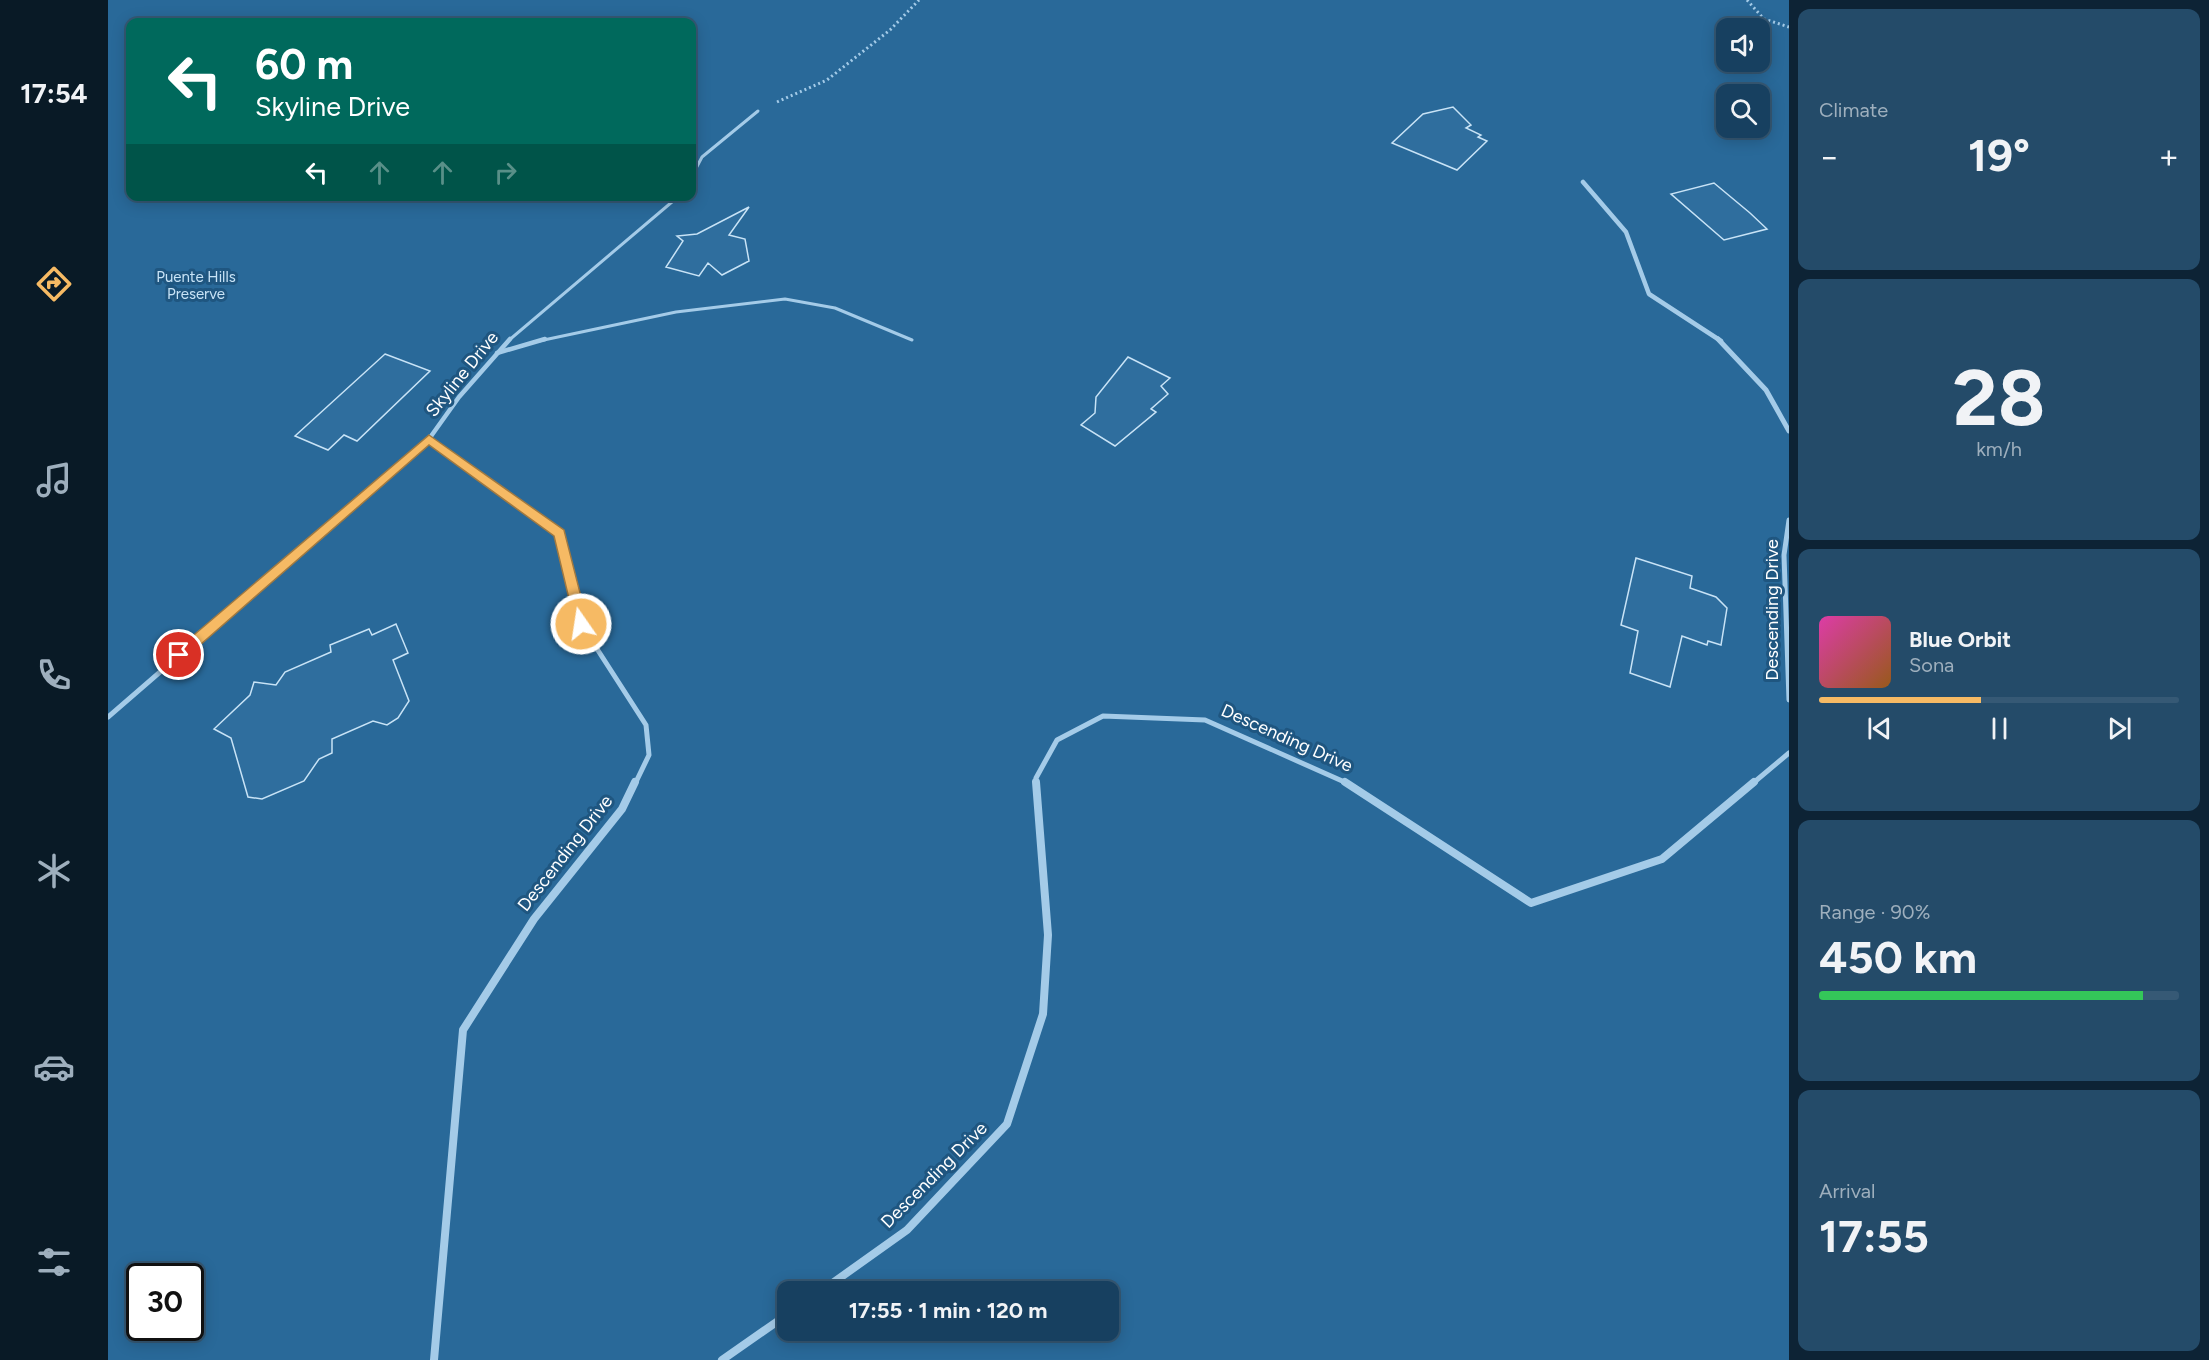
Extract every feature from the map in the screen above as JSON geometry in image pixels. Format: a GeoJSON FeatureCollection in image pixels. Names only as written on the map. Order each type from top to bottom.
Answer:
{"type":"FeatureCollection","features":[{"type":"Feature","properties":{"kind":"street"},"geometry":{"type":"LineString","coordinates":[[1583,182],[1626,232],[1649,294],[1724,343],[1766,390],[1789,431]]}},
{"type":"Feature","properties":{"kind":"street","name":"Skyline Drive"},"geometry":{"type":"LineString","coordinates":[[108,717],[429,439]]}},
{"type":"Feature","properties":{"kind":"street","name":"Descending Drive"},"geometry":{"type":"LineString","coordinates":[[429,439],[560,534],[581,624],[646,725],[649,755],[622,809],[534,919],[463,1030],[434,1360]]}},
{"type":"Feature","properties":{"kind":"street","name":"Descending Drive"},"geometry":{"type":"LineString","coordinates":[[1789,520],[1784,555],[1789,700]]}},
{"type":"Feature","properties":{"kind":"street","name":"Descending Drive"},"geometry":{"type":"LineString","coordinates":[[835,1281],[907,1230],[1007,1124],[1043,1014],[1048,935],[1036,778],[1057,740],[1103,716],[1205,720],[1356,787],[1531,903],[1662,860],[1789,753]]}},
{"type":"Feature","properties":{"kind":"street"},"geometry":{"type":"LineString","coordinates":[[722,1360],[777,1322]]}},
{"type":"Feature","properties":{"kind":"lane"},"geometry":{"type":"LineString","coordinates":[[696,168],[702,157],[758,111]]}},
{"type":"Feature","properties":{"kind":"lane","name":"Skyline Drive"},"geometry":{"type":"LineString","coordinates":[[429,439],[459,396],[531,317],[641,231],[674,201]]}},
{"type":"Feature","properties":{"kind":"lane"},"geometry":{"type":"LineString","coordinates":[[497,353],[566,332],[623,320],[785,299],[807,300],[833,307],[912,340]]}},
{"type":"Feature","properties":{"kind":"path"},"geometry":{"type":"LineString","coordinates":[[758,111],[827,80],[890,30],[919,0]]}},
{"type":"Feature","properties":{"kind":"path"},"geometry":{"type":"LineString","coordinates":[[1747,0],[1764,19],[1789,27]]}},
{"type":"Feature","properties":{"kind":"green space","name":"Puente Hills Preserve"},"geometry":{"type":"Polygon","coordinates":[[[108,0],[1789,0],[1789,1360],[108,1360],[108,0]]]}},
{"type":"Feature","properties":{"kind":"building"},"geometry":{"type":"Polygon","coordinates":[[[1453,107],[1471,125],[1466,128],[1481,135],[1478,137],[1487,141],[1457,170],[1392,143],[1423,114],[1453,107]]]}},
{"type":"Feature","properties":{"kind":"building"},"geometry":{"type":"Polygon","coordinates":[[[1714,183],[1767,229],[1724,240],[1671,194],[1714,183]]]}},
{"type":"Feature","properties":{"kind":"building"},"geometry":{"type":"Polygon","coordinates":[[[749,207],[729,235],[745,239],[749,261],[722,275],[708,263],[699,276],[666,267],[683,241],[677,236],[697,234],[749,207]]]}},
{"type":"Feature","properties":{"kind":"building"},"geometry":{"type":"Polygon","coordinates":[[[385,354],[430,371],[357,441],[344,435],[328,450],[295,436],[385,354]]]}},
{"type":"Feature","properties":{"kind":"building"},"geometry":{"type":"Polygon","coordinates":[[[1128,357],[1170,378],[1161,386],[1168,394],[1151,409],[1156,412],[1115,446],[1081,425],[1095,413],[1096,397],[1128,357]]]}},
{"type":"Feature","properties":{"kind":"building"},"geometry":{"type":"Polygon","coordinates":[[[1636,558],[1692,576],[1690,588],[1716,597],[1727,608],[1721,645],[1708,641],[1707,645],[1682,636],[1670,687],[1630,673],[1638,631],[1621,625],[1636,558]]]}},
{"type":"Feature","properties":{"kind":"building"},"geometry":{"type":"Polygon","coordinates":[[[396,624],[408,653],[393,660],[409,701],[398,718],[387,725],[373,721],[332,739],[332,753],[319,759],[304,781],[262,799],[248,797],[231,738],[214,729],[250,695],[254,682],[276,685],[285,672],[331,652],[330,645],[369,629],[372,635],[396,624]]]}},
{"type":"Feature","properties":{"kind":"route"},"geometry":{"type":"LineString","coordinates":[[179,655],[429,439],[560,534],[581,624]]}}]}
